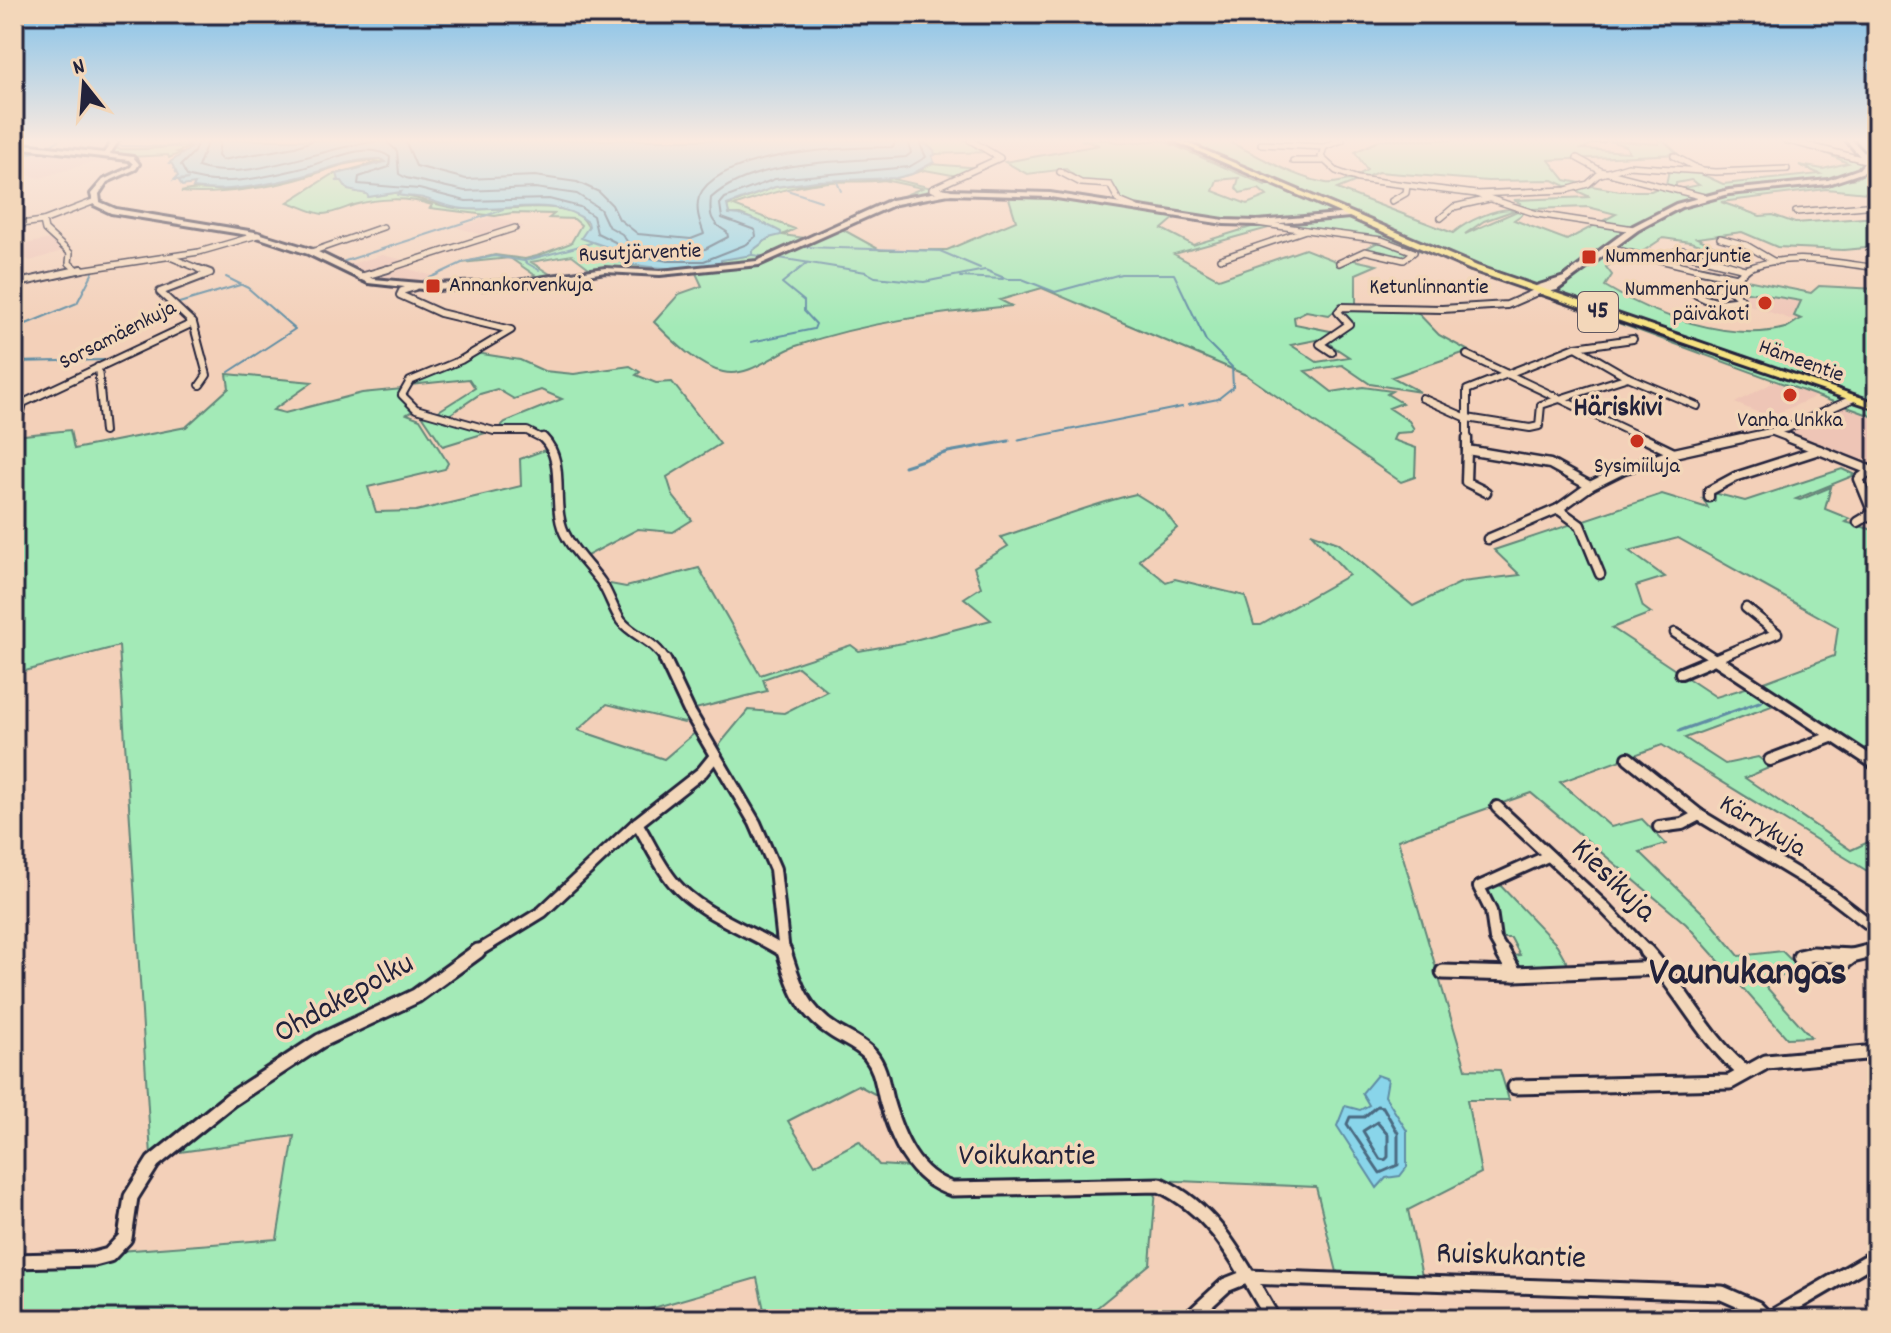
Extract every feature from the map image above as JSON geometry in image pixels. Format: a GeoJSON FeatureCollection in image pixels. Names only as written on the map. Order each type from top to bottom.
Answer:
{"type":"FeatureCollection","features":[{"type":"Feature","properties":{"kind":"main road","name":"Rusutjärventie"},"geometry":{"type":"LineString","coordinates":[[98,202],[122,213],[258,235],[311,252],[361,277],[400,288],[518,284],[605,270],[660,273],[759,263],[894,202]]}},
{"type":"Feature","properties":{"kind":"main road","name":"Rusutjärventie"},"geometry":{"type":"LineString","coordinates":[[1093,202],[1207,221],[1257,223],[1347,214]]}},
{"type":"Feature","properties":{"kind":"main road","name":"Hämeentie"},"geometry":{"type":"LineString","coordinates":[[1320,202],[1454,259],[1877,408]]}},
{"type":"Feature","properties":{"kind":"main road"},"geometry":{"type":"LineString","coordinates":[[1542,290],[1565,279],[1669,207],[1686,202]]}},
{"type":"Feature","properties":{"kind":"street"},"geometry":{"type":"LineString","coordinates":[[14,225],[43,221],[92,202]]}},
{"type":"Feature","properties":{"kind":"street"},"geometry":{"type":"LineString","coordinates":[[1122,202],[1139,210]]}},
{"type":"Feature","properties":{"kind":"street"},"geometry":{"type":"LineString","coordinates":[[1441,218],[1454,207],[1475,202]]}},
{"type":"Feature","properties":{"kind":"street"},"geometry":{"type":"LineString","coordinates":[[1500,202],[1547,216],[1634,229]]}},
{"type":"Feature","properties":{"kind":"street"},"geometry":{"type":"LineString","coordinates":[[1796,212],[1877,205]]}},
{"type":"Feature","properties":{"kind":"street"},"geometry":{"type":"LineString","coordinates":[[43,221],[45,230],[70,253],[69,263],[77,270]]}},
{"type":"Feature","properties":{"kind":"street"},"geometry":{"type":"LineString","coordinates":[[1257,223],[1382,240],[1414,252],[1404,260],[1362,251],[1339,263]]}},
{"type":"Feature","properties":{"kind":"street"},"geometry":{"type":"LineString","coordinates":[[311,252],[383,227]]}},
{"type":"Feature","properties":{"kind":"street"},"geometry":{"type":"LineString","coordinates":[[361,277],[515,228]]}},
{"type":"Feature","properties":{"kind":"street"},"geometry":{"type":"LineString","coordinates":[[1220,259],[1306,230]]}},
{"type":"Feature","properties":{"kind":"street"},"geometry":{"type":"LineString","coordinates":[[14,284],[77,270],[170,257],[258,235]]}},
{"type":"Feature","properties":{"kind":"street"},"geometry":{"type":"LineString","coordinates":[[1720,238],[1774,261]]}},
{"type":"Feature","properties":{"kind":"street"},"geometry":{"type":"LineString","coordinates":[[1609,248],[1734,277]]}},
{"type":"Feature","properties":{"kind":"street"},"geometry":{"type":"LineString","coordinates":[[1742,268],[1683,250],[1675,252],[1742,268],[1774,261],[1820,261],[1877,268]]}},
{"type":"Feature","properties":{"kind":"street","name":"Sorsamäenkuja"},"geometry":{"type":"LineString","coordinates":[[14,440],[23,403],[193,323],[160,292],[210,273],[170,257]]}},
{"type":"Feature","properties":{"kind":"street"},"geometry":{"type":"LineString","coordinates":[[1724,288],[1742,268]]}},
{"type":"Feature","properties":{"kind":"street"},"geometry":{"type":"LineString","coordinates":[[1700,285],[1724,288],[1739,294],[1741,299],[1719,302],[1699,297],[1690,290],[1700,285]]}},
{"type":"Feature","properties":{"kind":"street","name":"Voikukantie"},"geometry":{"type":"LineString","coordinates":[[400,288],[400,295],[440,313],[511,330],[461,360],[410,381],[402,395],[416,409],[494,431],[527,431],[540,435],[554,452],[558,517],[566,537],[603,585],[622,622],[650,641],[663,656],[689,711],[755,823],[775,869],[784,952],[798,994],[821,1023],[868,1052],[879,1069],[903,1146],[917,1168],[935,1184],[952,1189],[1160,1185],[1191,1200],[1224,1241],[1273,1319]]}},
{"type":"Feature","properties":{"kind":"street","name":"Ketunlinnantie"},"geometry":{"type":"LineString","coordinates":[[1332,352],[1320,344],[1349,324],[1338,312],[1342,307],[1442,309],[1507,305],[1542,290]]}},
{"type":"Feature","properties":{"kind":"street"},"geometry":{"type":"LineString","coordinates":[[193,323],[207,375],[200,385]]}},
{"type":"Feature","properties":{"kind":"street"},"geometry":{"type":"LineString","coordinates":[[1486,492],[1466,482],[1467,390],[1576,347],[1633,339]]}},
{"type":"Feature","properties":{"kind":"street"},"geometry":{"type":"LineString","coordinates":[[1576,347],[1628,377],[1697,406]]}},
{"type":"Feature","properties":{"kind":"street"},"geometry":{"type":"LineString","coordinates":[[1467,355],[1674,453]]}},
{"type":"Feature","properties":{"kind":"street"},"geometry":{"type":"LineString","coordinates":[[98,367],[104,432]]}},
{"type":"Feature","properties":{"kind":"street"},"geometry":{"type":"LineString","coordinates":[[1422,398],[1467,418],[1530,428],[1539,426],[1541,405],[1628,377]]}},
{"type":"Feature","properties":{"kind":"street"},"geometry":{"type":"LineString","coordinates":[[1488,539],[1558,509],[1590,486],[1624,469],[1674,453],[1788,428],[1852,399]]}},
{"type":"Feature","properties":{"kind":"street"},"geometry":{"type":"LineString","coordinates":[[1770,431],[1874,472]]}},
{"type":"Feature","properties":{"kind":"street"},"geometry":{"type":"LineString","coordinates":[[1467,450],[1550,464],[1590,486]]}},
{"type":"Feature","properties":{"kind":"street"},"geometry":{"type":"LineString","coordinates":[[1709,497],[1709,491],[1726,479],[1802,459],[1819,450]]}},
{"type":"Feature","properties":{"kind":"street"},"geometry":{"type":"LineString","coordinates":[[1858,522],[1873,513],[1859,479],[1874,472]]}},
{"type":"Feature","properties":{"kind":"street"},"geometry":{"type":"LineString","coordinates":[[1558,509],[1580,525],[1600,574]]}},
{"type":"Feature","properties":{"kind":"street"},"geometry":{"type":"LineString","coordinates":[[1681,673],[1777,633],[1746,608]]}},
{"type":"Feature","properties":{"kind":"street"},"geometry":{"type":"LineString","coordinates":[[1675,633],[1877,765]]}},
{"type":"Feature","properties":{"kind":"street"},"geometry":{"type":"LineString","coordinates":[[1770,760],[1831,737]]}},
{"type":"Feature","properties":{"kind":"street","name":"Ohdakepolku"},"geometry":{"type":"LineString","coordinates":[[14,1261],[94,1259],[109,1255],[125,1238],[131,1197],[153,1162],[230,1100],[320,1041],[416,996],[499,936],[542,912],[637,823],[702,772],[715,756]]}},
{"type":"Feature","properties":{"kind":"street","name":"Kärrykuja"},"geometry":{"type":"LineString","coordinates":[[1628,758],[1699,815],[1830,894],[1877,930]]}},
{"type":"Feature","properties":{"kind":"street","name":"Kiesikuja"},"geometry":{"type":"LineString","coordinates":[[1497,807],[1602,905],[1662,968],[1719,1051],[1745,1073]]}},
{"type":"Feature","properties":{"kind":"street"},"geometry":{"type":"LineString","coordinates":[[1659,827],[1682,824],[1699,815]]}},
{"type":"Feature","properties":{"kind":"street"},"geometry":{"type":"LineString","coordinates":[[637,823],[675,884],[715,914],[762,937],[784,952]]}},
{"type":"Feature","properties":{"kind":"street"},"geometry":{"type":"LineString","coordinates":[[1515,974],[1495,939],[1491,911],[1479,887],[1548,856]]}},
{"type":"Feature","properties":{"kind":"street"},"geometry":{"type":"LineString","coordinates":[[1852,956],[1877,950]]}},
{"type":"Feature","properties":{"kind":"street"},"geometry":{"type":"LineString","coordinates":[[1443,972],[1515,974],[1662,968]]}},
{"type":"Feature","properties":{"kind":"street"},"geometry":{"type":"LineString","coordinates":[[1515,1087],[1730,1082],[1766,1062],[1877,1052]]}},
{"type":"Feature","properties":{"kind":"street"},"geometry":{"type":"LineString","coordinates":[[1768,1319],[1877,1256]]}},
{"type":"Feature","properties":{"kind":"street"},"geometry":{"type":"LineString","coordinates":[[1189,1319],[1226,1285],[1246,1277]]}},
{"type":"Feature","properties":{"kind":"street","name":"Ruiskukantie"},"geometry":{"type":"LineString","coordinates":[[1246,1277],[1722,1293],[1756,1308],[1768,1319]]}},
{"type":"Feature","properties":{"kind":"shaded area"},"geometry":{"type":"Polygon","coordinates":[[[495,216],[524,227],[489,237],[456,227],[495,216]]]}},
{"type":"Feature","properties":{"kind":"shaded area"},"geometry":{"type":"Polygon","coordinates":[[[50,239],[62,251],[30,261],[14,251],[15,246],[50,239]]]}},
{"type":"Feature","properties":{"kind":"shaded area"},"geometry":{"type":"Polygon","coordinates":[[[382,255],[400,259],[398,266],[433,276],[416,285],[385,287],[368,284],[335,269],[382,255]]]}},
{"type":"Feature","properties":{"kind":"shaded area"},"geometry":{"type":"Polygon","coordinates":[[[1742,291],[1802,301],[1802,319],[1796,321],[1740,302],[1748,299],[1742,291]]]}},
{"type":"Feature","properties":{"kind":"shaded area"},"geometry":{"type":"Polygon","coordinates":[[[1774,382],[1817,396],[1769,417],[1735,403],[1774,382]]]}},
{"type":"Feature","properties":{"kind":"shaded area"},"geometry":{"type":"Polygon","coordinates":[[[1844,406],[1877,417],[1877,470],[1781,433],[1844,406]]]}},
{"type":"Feature","properties":{"kind":"green space"},"geometry":{"type":"Polygon","coordinates":[[[289,202],[369,202],[323,214],[289,202]]]}},
{"type":"Feature","properties":{"kind":"green space"},"geometry":{"type":"Polygon","coordinates":[[[424,202],[477,210],[544,207],[570,211],[585,221],[597,241],[621,256],[662,267],[684,268],[681,271],[751,255],[769,238],[767,225],[740,214],[729,214],[727,206],[745,202],[734,206],[795,229],[782,235],[805,238],[889,202],[898,202],[840,228],[880,250],[947,250],[1016,221],[1010,202],[1104,202],[1138,209],[1124,202],[1372,202],[1453,233],[1482,216],[1508,209],[1515,210],[1484,221],[1465,234],[1517,211],[1524,213],[1514,220],[1567,240],[1616,214],[1588,207],[1531,209],[1517,205],[1518,202],[1722,202],[1760,216],[1773,215],[1795,223],[1877,217],[1877,247],[1843,250],[1777,247],[1742,232],[1697,238],[1727,252],[1663,238],[1642,252],[1643,258],[1619,259],[1606,267],[1612,275],[1605,286],[1667,316],[1740,332],[1785,328],[1801,319],[1794,316],[1801,301],[1742,291],[1736,286],[1742,279],[1811,293],[1819,286],[1877,289],[1877,418],[1419,250],[1404,261],[1363,250],[1380,241],[1272,227],[1174,254],[1219,279],[1305,249],[1338,262],[1349,259],[1377,265],[1356,274],[1356,305],[1340,307],[1329,315],[1306,311],[1294,317],[1295,324],[1335,332],[1321,339],[1291,345],[1317,362],[1349,357],[1325,341],[1351,324],[1340,311],[1344,308],[1415,310],[1439,335],[1469,351],[1392,377],[1420,392],[1370,384],[1342,365],[1305,371],[1332,392],[1363,387],[1392,391],[1387,394],[1402,403],[1389,408],[1409,421],[1414,429],[1396,433],[1393,440],[1416,448],[1415,477],[1401,482],[1246,375],[1042,288],[1000,300],[1012,306],[930,315],[849,331],[796,346],[752,369],[723,372],[695,358],[654,322],[679,294],[702,286],[696,273],[593,271],[572,255],[531,262],[550,274],[588,271],[525,282],[503,282],[536,276],[510,258],[461,263],[495,255],[525,259],[537,256],[571,243],[581,225],[574,219],[549,218],[554,214],[512,213],[495,216],[430,208],[432,205],[424,202]],[[1333,213],[1235,220],[1176,217],[1162,229],[1193,245],[1261,224],[1341,217],[1333,213]]]}},
{"type":"Feature","properties":{"kind":"green space"},"geometry":{"type":"Polygon","coordinates":[[[476,353],[520,360],[544,371],[574,374],[630,366],[640,372],[636,375],[656,383],[672,382],[720,444],[667,477],[673,496],[692,520],[673,532],[638,529],[585,557],[568,536],[560,517],[553,445],[542,434],[499,428],[505,422],[562,399],[541,390],[514,399],[497,389],[480,394],[449,415],[437,412],[475,388],[469,379],[409,385],[476,353]]]}},
{"type":"Feature","properties":{"kind":"green space"},"geometry":{"type":"Polygon","coordinates":[[[227,374],[313,382],[273,410],[285,413],[362,393],[402,389],[414,410],[407,414],[420,419],[448,463],[445,469],[368,487],[376,512],[416,511],[521,486],[520,459],[550,448],[554,463],[555,517],[564,537],[600,584],[619,623],[659,656],[690,720],[684,723],[607,704],[578,730],[664,759],[697,731],[751,824],[771,870],[794,995],[876,1069],[882,1098],[858,1085],[788,1121],[815,1165],[859,1141],[879,1165],[911,1167],[931,1187],[952,1193],[1156,1189],[1150,1264],[1083,1319],[766,1319],[757,1278],[615,1319],[14,1319],[14,1259],[277,1239],[294,1136],[151,1156],[119,646],[14,674],[15,436],[70,430],[74,449],[186,427],[229,388],[227,374]]]}},
{"type":"Feature","properties":{"kind":"green space"},"geometry":{"type":"Polygon","coordinates":[[[431,413],[492,431],[443,446],[422,415],[431,413]]]}},
{"type":"Feature","properties":{"kind":"green space"},"geometry":{"type":"Polygon","coordinates":[[[1842,469],[1855,475],[1796,499],[1831,487],[1825,509],[1850,519],[1845,522],[1877,531],[1877,762],[1759,684],[1834,656],[1838,627],[1678,538],[1629,551],[1665,577],[1636,586],[1643,607],[1651,613],[1612,628],[1716,697],[1752,686],[1777,704],[1685,738],[1725,764],[1758,757],[1771,767],[1745,778],[1851,850],[1877,838],[1877,877],[1662,745],[1560,782],[1611,827],[1642,819],[1666,844],[1640,852],[1706,916],[1739,956],[1782,951],[1803,972],[1760,980],[1811,1037],[1787,1038],[1686,924],[1531,793],[1398,840],[1466,1069],[1500,1070],[1509,1100],[1467,1100],[1481,1173],[1408,1210],[1422,1276],[1337,1272],[1316,1187],[1156,1180],[954,1185],[937,1180],[907,1144],[882,1067],[812,1010],[791,964],[778,868],[715,750],[748,710],[784,713],[827,691],[798,667],[763,679],[767,691],[691,710],[664,654],[653,640],[624,621],[605,583],[626,587],[699,568],[760,675],[851,645],[859,651],[991,620],[964,598],[981,587],[974,567],[1008,546],[1001,537],[1136,494],[1165,512],[1177,528],[1139,560],[1166,582],[1175,579],[1245,596],[1254,625],[1261,625],[1349,575],[1311,533],[1338,543],[1413,606],[1462,582],[1520,575],[1494,550],[1662,494],[1708,508],[1703,499],[1715,501],[1714,493],[1745,501],[1842,469]]]}},
{"type":"Feature","properties":{"kind":"green space"},"geometry":{"type":"Polygon","coordinates":[[[1498,883],[1557,945],[1571,970],[1520,970],[1509,957],[1520,955],[1511,938],[1501,938],[1495,914],[1483,890],[1498,883]]]}},
{"type":"Feature","properties":{"kind":"water"},"geometry":{"type":"Polygon","coordinates":[[[436,202],[734,202],[727,205],[729,214],[756,220],[781,232],[781,235],[769,238],[752,251],[752,255],[721,260],[721,265],[638,266],[611,259],[610,248],[581,238],[589,226],[588,222],[561,209],[448,206],[436,202]]]}},
{"type":"Feature","properties":{"kind":"water"},"geometry":{"type":"Polygon","coordinates":[[[1377,1075],[1388,1079],[1385,1096],[1407,1131],[1407,1167],[1400,1176],[1386,1178],[1377,1188],[1337,1126],[1345,1106],[1360,1110],[1369,1105],[1362,1093],[1377,1075]]]}},
{"type":"Feature","properties":{"kind":"waterway"},"geometry":{"type":"LineString","coordinates":[[342,262],[503,210]]}},
{"type":"Feature","properties":{"kind":"waterway"},"geometry":{"type":"LineString","coordinates":[[417,284],[464,262],[495,256],[524,261],[591,243]]}},
{"type":"Feature","properties":{"kind":"waterway"},"geometry":{"type":"LineString","coordinates":[[804,247],[940,251],[980,268]]}},
{"type":"Feature","properties":{"kind":"waterway"},"geometry":{"type":"LineString","coordinates":[[752,255],[769,257]]}},
{"type":"Feature","properties":{"kind":"waterway"},"geometry":{"type":"LineString","coordinates":[[779,258],[866,272],[875,277],[924,282],[985,270],[1007,279],[1022,279],[1055,292],[1121,274],[1174,274],[1206,341],[1232,367],[1233,387],[1218,399],[1188,405]]}},
{"type":"Feature","properties":{"kind":"waterway"},"geometry":{"type":"LineString","coordinates":[[525,262],[539,270]]}},
{"type":"Feature","properties":{"kind":"waterway"},"geometry":{"type":"LineString","coordinates":[[751,342],[814,329],[816,324],[804,311],[804,301],[782,283],[807,263]]}},
{"type":"Feature","properties":{"kind":"waterway"},"geometry":{"type":"LineString","coordinates":[[14,329],[77,303],[93,272]]}},
{"type":"Feature","properties":{"kind":"waterway"},"geometry":{"type":"LineString","coordinates":[[226,277],[248,288],[295,329],[229,372]]}},
{"type":"Feature","properties":{"kind":"waterway"},"geometry":{"type":"LineString","coordinates":[[960,277],[1003,279]]}},
{"type":"Feature","properties":{"kind":"waterway"},"geometry":{"type":"LineString","coordinates":[[179,303],[240,285]]}},
{"type":"Feature","properties":{"kind":"waterway"},"geometry":{"type":"LineString","coordinates":[[14,362],[106,360]]}},
{"type":"Feature","properties":{"kind":"waterway"},"geometry":{"type":"LineString","coordinates":[[1028,438],[1019,440],[1182,407]]}},
{"type":"Feature","properties":{"kind":"waterway"},"geometry":{"type":"LineString","coordinates":[[904,466],[948,452],[1009,441]]}},
{"type":"Feature","properties":{"kind":"waterway"},"geometry":{"type":"LineString","coordinates":[[1679,731],[1762,701]]}},
{"type":"Feature","properties":{"kind":"place","name":"Nummenharjuntie"},"geometry":{"type":"Point","coordinates":[1589,257]}},
{"type":"Feature","properties":{"kind":"place","name":"Annankorvenkuja"},"geometry":{"type":"Point","coordinates":[433,286]}},
{"type":"Feature","properties":{"kind":"place","name":"Nummenharjun päiväkoti"},"geometry":{"type":"Point","coordinates":[1765,303]}},
{"type":"Feature","properties":{"kind":"place","name":"Vanha Unkka"},"geometry":{"type":"Point","coordinates":[1790,395]}},
{"type":"Feature","properties":{"kind":"place","name":"Sysimiiluja"},"geometry":{"type":"Point","coordinates":[1637,441]}},
{"type":"Feature","properties":{"kind":"district","name":"Häriskivi"},"geometry":{"type":"Point","coordinates":[1618,410]}},
{"type":"Feature","properties":{"kind":"district","name":"Vaunukangas"},"geometry":{"type":"Point","coordinates":[1748,975]}}]}
